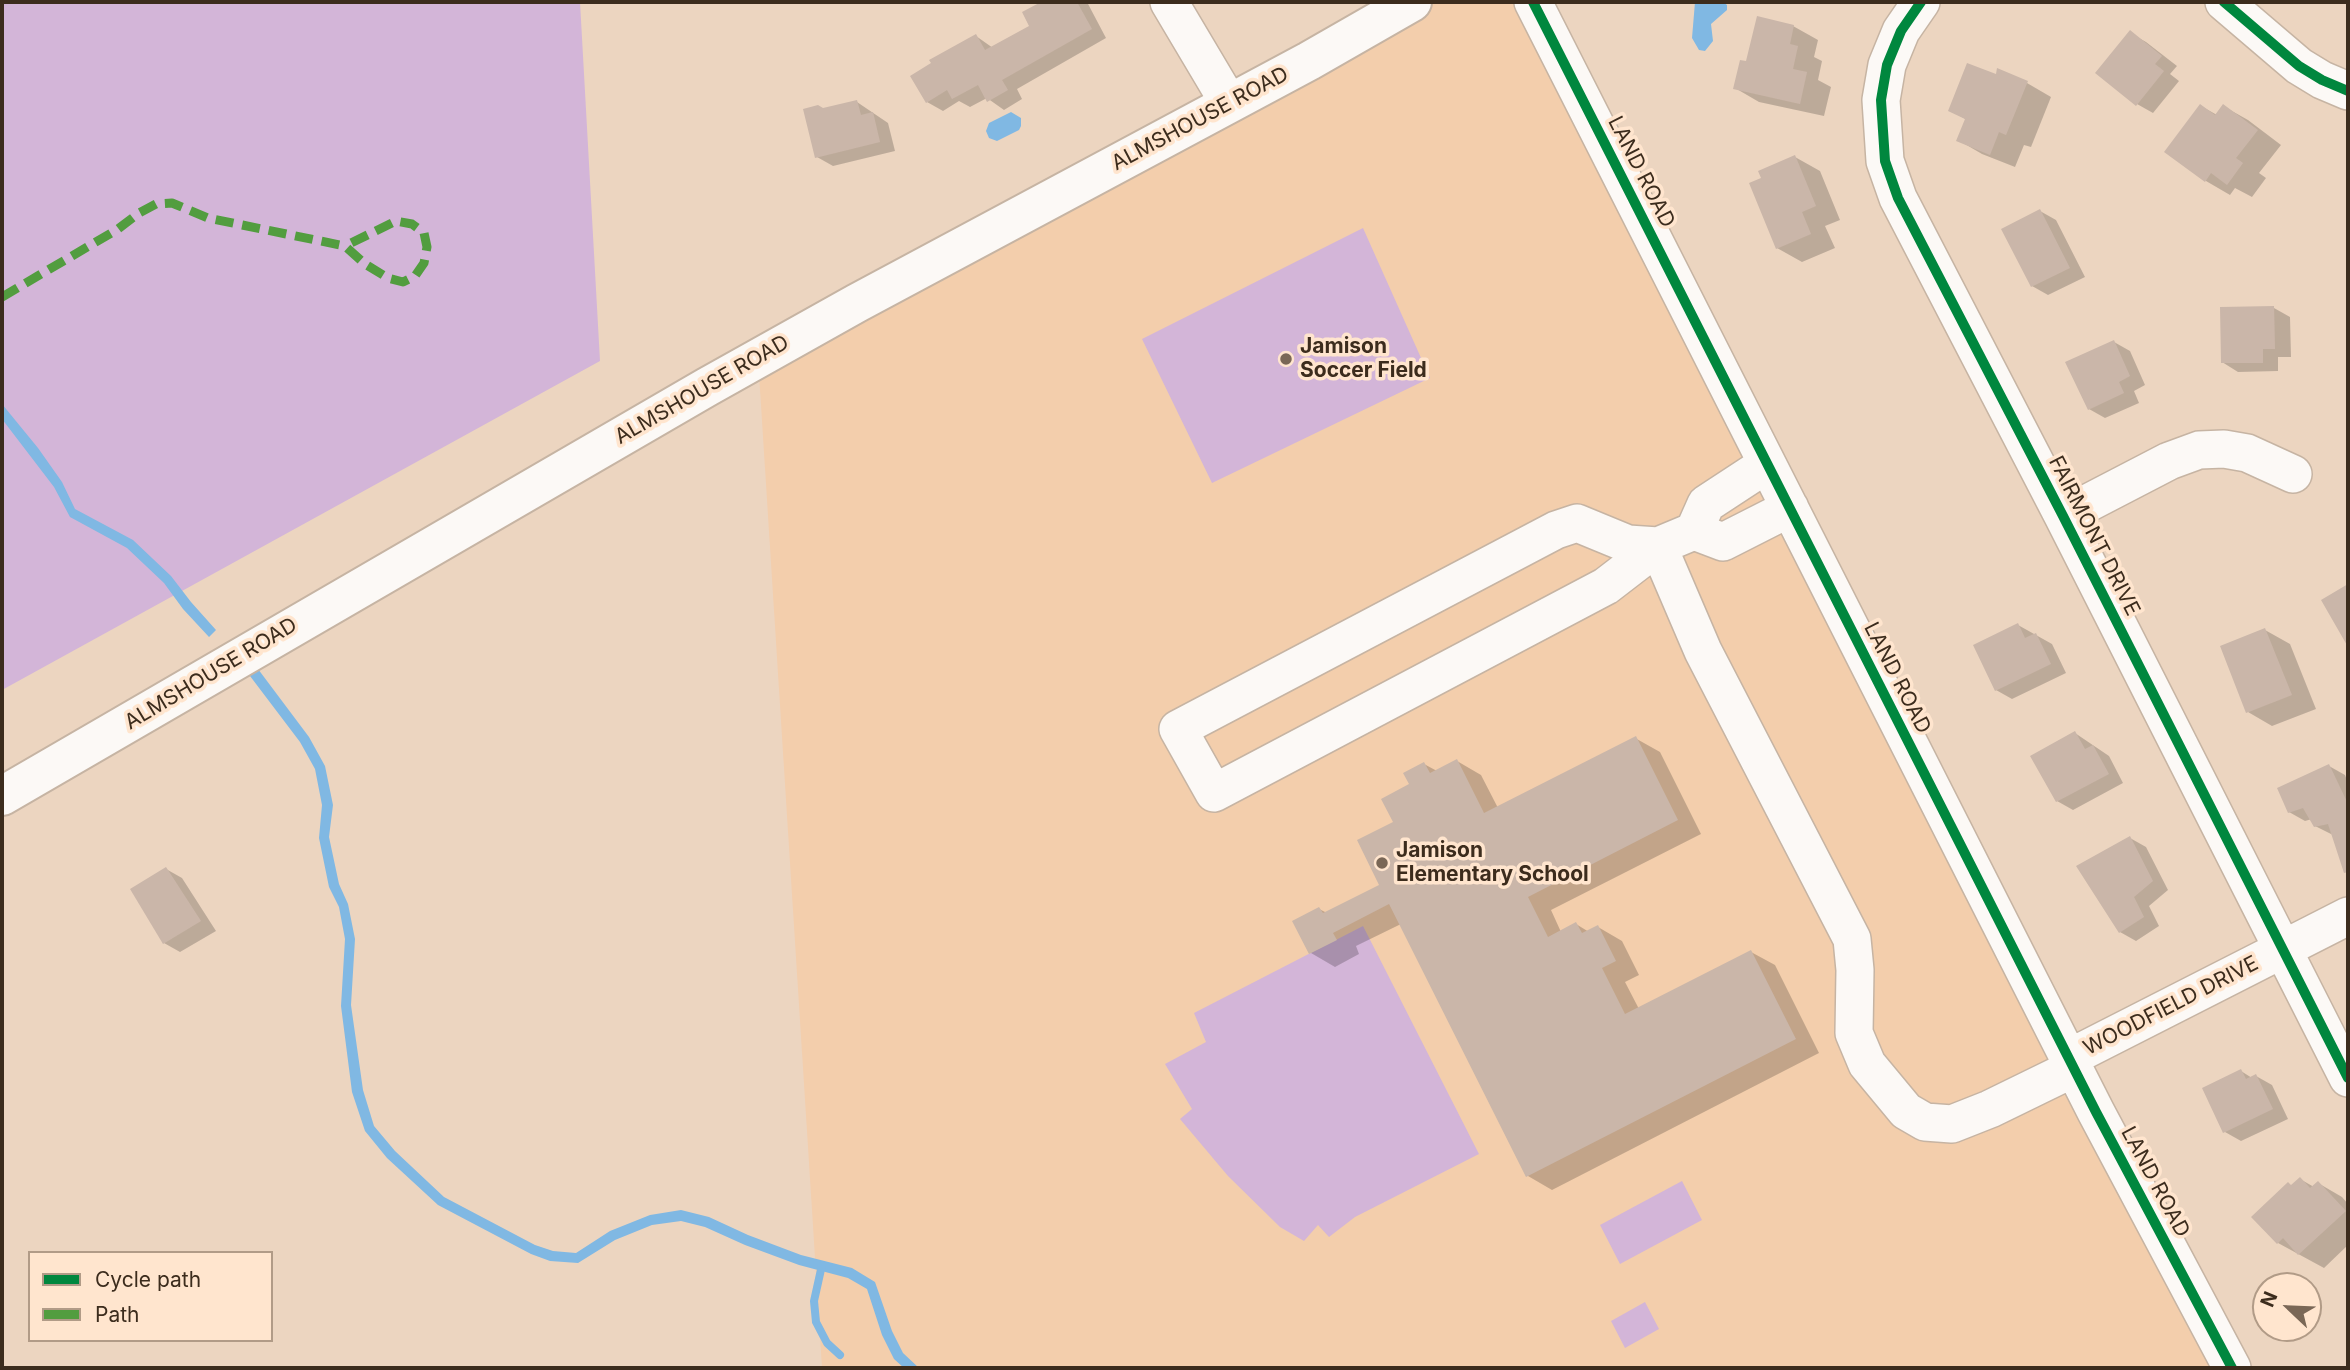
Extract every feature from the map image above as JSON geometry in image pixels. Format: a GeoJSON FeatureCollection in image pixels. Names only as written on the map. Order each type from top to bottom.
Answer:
{"type":"FeatureCollection","features":[{"type":"Feature","properties":{"kind":"main road","name":"ALMSHOUSE ROAD"},"geometry":{"type":"LineString","coordinates":[[2,796],[707,387],[857,303],[1309,61],[1412,2]]}},
{"type":"Feature","properties":{"kind":"street"},"geometry":{"type":"LineString","coordinates":[[1169,2],[1229,103]]}},
{"type":"Feature","properties":{"kind":"street","name":"LAND ROAD"},"geometry":{"type":"LineString","coordinates":[[1533,2],[2071,1063],[2232,1368]]}},
{"type":"Feature","properties":{"kind":"street","name":"FAIRMONT DRIVE"},"geometry":{"type":"LineString","coordinates":[[1921,2],[1901,31],[1887,65],[1881,100],[1885,161],[1898,198],[2063,516],[2348,1078]]}},
{"type":"Feature","properties":{"kind":"street"},"geometry":{"type":"LineString","coordinates":[[2224,2],[2299,66],[2348,91]]}},
{"type":"Feature","properties":{"kind":"street"},"geometry":{"type":"LineString","coordinates":[[2063,516],[2169,461],[2199,450],[2224,449],[2247,453],[2293,474]]}},
{"type":"Feature","properties":{"kind":"street"},"geometry":{"type":"LineString","coordinates":[[1695,531],[1706,504],[1767,464]]}},
{"type":"Feature","properties":{"kind":"street"},"geometry":{"type":"LineString","coordinates":[[1658,546],[1628,544],[1577,523],[1556,530],[1178,729],[1214,793],[1606,586],[1658,546],[1695,531],[1723,542],[1790,508]]}},
{"type":"Feature","properties":{"kind":"street","name":"WOODFIELD DRIVE"},"geometry":{"type":"LineString","coordinates":[[1658,546],[1703,651],[1852,939],[1855,970],[1854,1033],[1867,1064],[1906,1111],[1926,1122],[1952,1124],[1990,1109],[2348,916]]}},
{"type":"Feature","properties":{"kind":"shaded area"},"geometry":{"type":"Polygon","coordinates":[[[2,2],[580,2],[600,361],[2,690],[2,2]]]}},
{"type":"Feature","properties":{"kind":"shaded area","name":"Jamison Elementary School"},"geometry":{"type":"Polygon","coordinates":[[[1408,2],[1533,2],[2231,1368],[822,1368],[758,358],[1408,2]]]}},
{"type":"Feature","properties":{"kind":"shaded area","name":"Jamison Soccer Field"},"geometry":{"type":"Polygon","coordinates":[[[1363,228],[1430,378],[1212,483],[1142,339],[1363,228]]]}},
{"type":"Feature","properties":{"kind":"shaded area"},"geometry":{"type":"Polygon","coordinates":[[[1363,926],[1479,1154],[1355,1217],[1329,1237],[1318,1225],[1304,1241],[1280,1227],[1228,1176],[1180,1119],[1192,1109],[1165,1064],[1206,1042],[1194,1013],[1363,926]]]}},
{"type":"Feature","properties":{"kind":"shaded area"},"geometry":{"type":"Polygon","coordinates":[[[1682,1181],[1702,1220],[1620,1264],[1600,1225],[1682,1181]]]}},
{"type":"Feature","properties":{"kind":"shaded area"},"geometry":{"type":"Polygon","coordinates":[[[1645,1302],[1659,1329],[1625,1348],[1611,1321],[1645,1302]]]}},
{"type":"Feature","properties":{"kind":"water"},"geometry":{"type":"Polygon","coordinates":[[[1695,2],[1723,2],[1727,5],[1727,10],[1711,24],[1713,41],[1705,51],[1699,50],[1692,38],[1695,2]]]}},
{"type":"Feature","properties":{"kind":"water"},"geometry":{"type":"Polygon","coordinates":[[[1011,112],[1021,118],[1019,130],[997,141],[989,138],[986,131],[989,123],[1011,112]]]}},
{"type":"Feature","properties":{"kind":"water"},"geometry":{"type":"Polygon","coordinates":[[[2,404],[62,482],[75,509],[133,540],[171,576],[216,630],[209,637],[164,583],[127,548],[70,517],[54,487],[2,419],[2,404]]]}},
{"type":"Feature","properties":{"kind":"water"},"geometry":{"type":"Polygon","coordinates":[[[258,669],[309,737],[325,766],[333,805],[329,837],[355,939],[351,1005],[363,1090],[374,1126],[395,1151],[444,1197],[535,1245],[553,1251],[576,1253],[610,1231],[650,1215],[681,1210],[709,1217],[801,1255],[852,1268],[875,1282],[892,1331],[903,1353],[919,1368],[904,1368],[894,1359],[882,1335],[867,1289],[848,1278],[799,1265],[705,1227],[681,1221],[652,1225],[615,1240],[578,1263],[550,1261],[531,1254],[438,1205],[387,1158],[365,1131],[352,1092],[341,1006],[345,939],[339,907],[329,887],[319,838],[322,805],[315,769],[300,742],[250,676],[258,669]]]}},
{"type":"Feature","properties":{"kind":"building"},"geometry":{"type":"Polygon","coordinates":[[[1041,2],[1077,2],[1092,29],[1002,80],[1008,90],[987,102],[978,85],[952,99],[947,90],[926,103],[910,76],[931,63],[929,60],[976,34],[985,50],[1029,26],[1022,12],[1041,2]]]}},
{"type":"Feature","properties":{"kind":"building"},"geometry":{"type":"Polygon","coordinates":[[[1757,16],[1794,25],[1790,44],[1798,46],[1793,69],[1807,72],[1800,104],[1733,89],[1740,60],[1746,61],[1757,16]]]}},
{"type":"Feature","properties":{"kind":"building"},"geometry":{"type":"Polygon","coordinates":[[[2130,30],[2162,56],[2155,64],[2164,71],[2136,106],[2095,73],[2130,30]]]}},
{"type":"Feature","properties":{"kind":"building"},"geometry":{"type":"Polygon","coordinates":[[[1967,63],[1996,74],[1997,68],[2028,81],[2006,135],[1999,132],[1990,155],[1956,141],[1965,119],[1948,111],[1967,63]]]}},
{"type":"Feature","properties":{"kind":"building"},"geometry":{"type":"Polygon","coordinates":[[[857,100],[861,115],[873,112],[880,142],[815,158],[803,109],[818,105],[823,108],[857,100]]]}},
{"type":"Feature","properties":{"kind":"building"},"geometry":{"type":"Polygon","coordinates":[[[2200,104],[2215,115],[2223,104],[2258,130],[2236,158],[2243,163],[2227,185],[2211,173],[2205,182],[2164,152],[2200,104]]]}},
{"type":"Feature","properties":{"kind":"building"},"geometry":{"type":"Polygon","coordinates":[[[1795,155],[1816,206],[1802,212],[1811,234],[1776,249],[1749,183],[1761,178],[1758,171],[1795,155]]]}},
{"type":"Feature","properties":{"kind":"building"},"geometry":{"type":"Polygon","coordinates":[[[2040,209],[2070,268],[2031,287],[2001,229],[2040,209]]]}},
{"type":"Feature","properties":{"kind":"building"},"geometry":{"type":"Polygon","coordinates":[[[2274,306],[2275,349],[2263,349],[2263,363],[2221,363],[2220,307],[2274,306]]]}},
{"type":"Feature","properties":{"kind":"building"},"geometry":{"type":"Polygon","coordinates":[[[2114,340],[2130,376],[2119,382],[2124,393],[2088,410],[2065,362],[2114,340]]]}},
{"type":"Feature","properties":{"kind":"building"},"geometry":{"type":"Polygon","coordinates":[[[2348,584],[2348,647],[2321,600],[2348,584]]]}},
{"type":"Feature","properties":{"kind":"building"},"geometry":{"type":"Polygon","coordinates":[[[2018,623],[2025,638],[2036,633],[2051,664],[1995,691],[1973,645],[2018,623]]]}},
{"type":"Feature","properties":{"kind":"building"},"geometry":{"type":"Polygon","coordinates":[[[2265,628],[2292,695],[2246,713],[2220,646],[2265,628]]]}},
{"type":"Feature","properties":{"kind":"building"},"geometry":{"type":"Polygon","coordinates":[[[2075,731],[2085,749],[2093,745],[2109,774],[2056,802],[2030,756],[2075,731]]]}},
{"type":"Feature","properties":{"kind":"building","name":"Jamison Elementary School"},"geometry":{"type":"Polygon","coordinates":[[[1636,736],[1678,820],[1528,897],[1548,937],[1576,922],[1582,933],[1598,925],[1616,961],[1602,968],[1625,1014],[1751,950],[1796,1039],[1526,1177],[1389,904],[1333,933],[1337,940],[1309,954],[1292,921],[1319,907],[1323,913],[1379,885],[1357,840],[1393,822],[1381,799],[1409,784],[1403,773],[1424,762],[1430,773],[1457,759],[1484,813],[1636,736]]]}},
{"type":"Feature","properties":{"kind":"building"},"geometry":{"type":"Polygon","coordinates":[[[2329,764],[2348,804],[2348,872],[2344,873],[2328,824],[2314,827],[2303,808],[2288,813],[2277,788],[2329,764]]]}},
{"type":"Feature","properties":{"kind":"building"},"geometry":{"type":"Polygon","coordinates":[[[2130,836],[2153,881],[2134,897],[2144,917],[2119,933],[2076,866],[2130,836]]]}},
{"type":"Feature","properties":{"kind":"building"},"geometry":{"type":"Polygon","coordinates":[[[166,867],[201,921],[163,944],[130,889],[166,867]]]}},
{"type":"Feature","properties":{"kind":"building"},"geometry":{"type":"Polygon","coordinates":[[[2241,1069],[2246,1079],[2256,1074],[2273,1109],[2223,1133],[2202,1088],[2241,1069]]]}},
{"type":"Feature","properties":{"kind":"building"},"geometry":{"type":"Polygon","coordinates":[[[2300,1177],[2310,1188],[2318,1181],[2346,1211],[2298,1255],[2283,1238],[2277,1244],[2251,1217],[2288,1182],[2291,1185],[2300,1177]]]}},
{"type":"Feature","properties":{"kind":"waterway"},"geometry":{"type":"LineString","coordinates":[[822,1265],[814,1301],[816,1322],[827,1343],[840,1355]]}},
{"type":"Feature","properties":{"kind":"marked path"},"geometry":{"type":"LineString","coordinates":[[2,297],[156,204],[172,203],[208,218],[345,246],[365,264],[388,278],[403,282],[415,276],[424,263],[427,247],[424,233],[412,224],[396,221],[345,246]]}},
{"type":"Feature","properties":{"kind":"cycle path"},"geometry":{"type":"LineString","coordinates":[[1533,2],[2096,1112],[2232,1368]]}},
{"type":"Feature","properties":{"kind":"cycle path"},"geometry":{"type":"LineString","coordinates":[[1921,2],[1901,31],[1887,65],[1881,100],[1885,161],[1898,198],[2063,516],[2348,1078]]}},
{"type":"Feature","properties":{"kind":"cycle path"},"geometry":{"type":"LineString","coordinates":[[2224,2],[2299,66],[2348,91]]}},
{"type":"Feature","properties":{"kind":"place","name":"Jamison Soccer Field"},"geometry":{"type":"Point","coordinates":[1286,359]}},
{"type":"Feature","properties":{"kind":"place","name":"Jamison Elementary School"},"geometry":{"type":"Point","coordinates":[1382,863]}}]}
